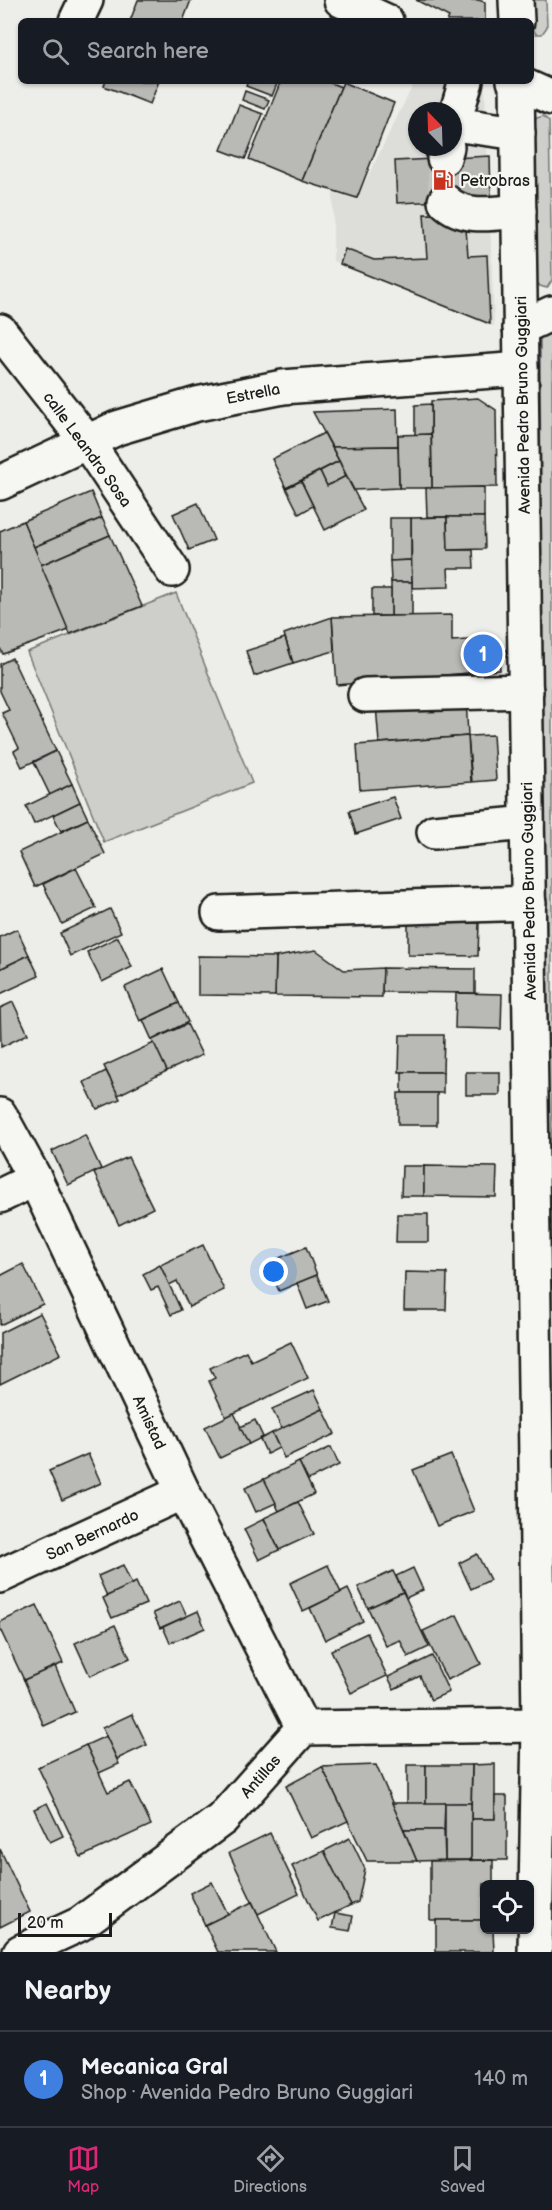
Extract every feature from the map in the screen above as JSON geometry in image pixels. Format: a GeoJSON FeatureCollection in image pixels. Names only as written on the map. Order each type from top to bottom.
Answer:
{"type":"FeatureCollection","features":[{"type":"Feature","properties":{"kind":"street"},"geometry":{"type":"LineString","coordinates":[[77,18],[86,0]]}},
{"type":"Feature","properties":{"kind":"street"},"geometry":{"type":"LineString","coordinates":[[341,0],[380,18]]}},
{"type":"Feature","properties":{"kind":"street"},"geometry":{"type":"LineString","coordinates":[[516,0],[517,18]]}},
{"type":"Feature","properties":{"kind":"street"},"geometry":{"type":"LineString","coordinates":[[460,102],[465,84]]}},
{"type":"Feature","properties":{"kind":"street","name":"Avenida Pedro Bruno Guggiari"},"geometry":{"type":"LineString","coordinates":[[516,84],[527,823],[544,1459],[535,1952]]}},
{"type":"Feature","properties":{"kind":"street"},"geometry":{"type":"LineString","coordinates":[[522,84],[552,98]]}},
{"type":"Feature","properties":{"kind":"street"},"geometry":{"type":"LineString","coordinates":[[462,126],[518,134]]}},
{"type":"Feature","properties":{"kind":"street"},"geometry":{"type":"LineString","coordinates":[[445,201],[453,208],[471,214],[519,211]]}},
{"type":"Feature","properties":{"kind":"street"},"geometry":{"type":"LineString","coordinates":[[520,328],[552,313]]}},
{"type":"Feature","properties":{"kind":"street","name":"calle Leandro Sosa"},"geometry":{"type":"LineString","coordinates":[[0,331],[87,442],[172,570]]}},
{"type":"Feature","properties":{"kind":"street","name":"Estrella"},"geometry":{"type":"LineString","coordinates":[[0,483],[117,428],[197,404],[283,387],[521,369]]}},
{"type":"Feature","properties":{"kind":"street"},"geometry":{"type":"LineString","coordinates":[[365,695],[526,691]]}},
{"type":"Feature","properties":{"kind":"street"},"geometry":{"type":"LineString","coordinates":[[434,832],[527,823]]}},
{"type":"Feature","properties":{"kind":"street"},"geometry":{"type":"LineString","coordinates":[[219,913],[529,903]]}},
{"type":"Feature","properties":{"kind":"street","name":"Amistad"},"geometry":{"type":"LineString","coordinates":[[0,1115],[35,1179],[183,1492],[303,1728]]}},
{"type":"Feature","properties":{"kind":"street"},"geometry":{"type":"LineString","coordinates":[[0,1196],[35,1179]]}},
{"type":"Feature","properties":{"kind":"street","name":"San Bernardo"},"geometry":{"type":"LineString","coordinates":[[0,1576],[183,1492]]}},
{"type":"Feature","properties":{"kind":"street"},"geometry":{"type":"LineString","coordinates":[[303,1728],[538,1725]]}},
{"type":"Feature","properties":{"kind":"street","name":"Antillas"},"geometry":{"type":"LineString","coordinates":[[20,1952],[80,1924],[222,1820],[303,1728]]}},
{"type":"Feature","properties":{"kind":"shaded area"},"geometry":{"type":"Polygon","coordinates":[[[531,0],[546,0],[547,27],[542,34],[536,34],[534,31],[534,18],[532,18],[531,0]]]}},
{"type":"Feature","properties":{"kind":"shaded area"},"geometry":{"type":"Polygon","coordinates":[[[414,84],[471,84],[485,89],[494,326],[333,261],[333,193],[357,198],[414,84]]]}},
{"type":"Feature","properties":{"kind":"shaded area"},"geometry":{"type":"Polygon","coordinates":[[[543,116],[549,121],[552,280],[547,288],[540,286],[537,282],[534,121],[543,116]]]}},
{"type":"Feature","properties":{"kind":"shaded area"},"geometry":{"type":"Polygon","coordinates":[[[550,330],[552,332],[552,1422],[545,1418],[540,335],[550,330]]]}},
{"type":"Feature","properties":{"kind":"shaded area"},"geometry":{"type":"Polygon","coordinates":[[[176,593],[252,783],[104,842],[27,652],[176,593]]]}},
{"type":"Feature","properties":{"kind":"building"},"geometry":{"type":"Polygon","coordinates":[[[138,0],[191,0],[184,18],[131,18],[138,0]]]}},
{"type":"Feature","properties":{"kind":"building"},"geometry":{"type":"Polygon","coordinates":[[[416,0],[485,2],[485,18],[449,17],[416,0]]]}},
{"type":"Feature","properties":{"kind":"building"},"geometry":{"type":"Polygon","coordinates":[[[105,84],[158,84],[150,104],[104,86],[105,84]]]}},
{"type":"Feature","properties":{"kind":"building"},"geometry":{"type":"Polygon","coordinates":[[[247,84],[277,84],[272,96],[246,86],[247,84]]]}},
{"type":"Feature","properties":{"kind":"building"},"geometry":{"type":"Polygon","coordinates":[[[280,84],[334,84],[341,87],[302,181],[249,159],[280,84]]]}},
{"type":"Feature","properties":{"kind":"building"},"geometry":{"type":"Polygon","coordinates":[[[342,84],[348,84],[394,103],[357,198],[302,181],[342,84]]]}},
{"type":"Feature","properties":{"kind":"building"},"geometry":{"type":"Polygon","coordinates":[[[245,91],[269,100],[265,109],[242,100],[245,91]]]}},
{"type":"Feature","properties":{"kind":"building"},"geometry":{"type":"Polygon","coordinates":[[[239,105],[263,114],[245,159],[221,150],[239,105]]]}},
{"type":"Feature","properties":{"kind":"building","name":"Petrobras"},"geometry":{"type":"Polygon","coordinates":[[[490,156],[491,199],[397,203],[395,161],[490,156]]]}},
{"type":"Feature","properties":{"kind":"building"},"geometry":{"type":"Polygon","coordinates":[[[424,214],[465,215],[468,256],[487,255],[490,324],[340,264],[345,249],[374,260],[427,258],[424,214]]]}},
{"type":"Feature","properties":{"kind":"building"},"geometry":{"type":"Polygon","coordinates":[[[478,398],[496,410],[497,487],[432,488],[431,401],[478,398]]]}},
{"type":"Feature","properties":{"kind":"building"},"geometry":{"type":"Polygon","coordinates":[[[431,404],[431,434],[415,435],[415,405],[431,404]]]}},
{"type":"Feature","properties":{"kind":"building"},"geometry":{"type":"Polygon","coordinates":[[[397,409],[398,446],[332,447],[313,412],[397,409]]]}},
{"type":"Feature","properties":{"kind":"building"},"geometry":{"type":"Polygon","coordinates":[[[324,433],[339,461],[286,488],[272,459],[324,433]]]}},
{"type":"Feature","properties":{"kind":"building"},"geometry":{"type":"Polygon","coordinates":[[[431,434],[432,488],[399,488],[398,435],[431,434]]]}},
{"type":"Feature","properties":{"kind":"building"},"geometry":{"type":"Polygon","coordinates":[[[398,446],[399,488],[354,490],[332,447],[398,446]]]}},
{"type":"Feature","properties":{"kind":"building"},"geometry":{"type":"Polygon","coordinates":[[[339,461],[346,476],[327,486],[320,471],[339,461]]]}},
{"type":"Feature","properties":{"kind":"building"},"geometry":{"type":"Polygon","coordinates":[[[320,471],[327,486],[346,476],[364,510],[325,530],[301,481],[320,471]]]}},
{"type":"Feature","properties":{"kind":"building"},"geometry":{"type":"Polygon","coordinates":[[[301,481],[313,506],[299,514],[286,488],[301,481]]]}},
{"type":"Feature","properties":{"kind":"building"},"geometry":{"type":"Polygon","coordinates":[[[484,487],[484,517],[427,517],[426,488],[484,487]]]}},
{"type":"Feature","properties":{"kind":"building"},"geometry":{"type":"Polygon","coordinates":[[[91,492],[102,518],[34,547],[23,521],[91,492]]]}},
{"type":"Feature","properties":{"kind":"building"},"geometry":{"type":"Polygon","coordinates":[[[198,503],[214,540],[189,550],[173,514],[198,503]]]}},
{"type":"Feature","properties":{"kind":"building"},"geometry":{"type":"Polygon","coordinates":[[[447,517],[448,550],[473,550],[474,568],[448,568],[449,587],[412,588],[411,518],[447,517]]]}},
{"type":"Feature","properties":{"kind":"building"},"geometry":{"type":"Polygon","coordinates":[[[447,517],[484,517],[485,549],[448,550],[447,517]]]}},
{"type":"Feature","properties":{"kind":"building"},"geometry":{"type":"Polygon","coordinates":[[[102,518],[110,535],[41,565],[34,547],[102,518]]]}},
{"type":"Feature","properties":{"kind":"building"},"geometry":{"type":"Polygon","coordinates":[[[390,518],[411,518],[411,560],[390,561],[390,518]]]}},
{"type":"Feature","properties":{"kind":"building"},"geometry":{"type":"Polygon","coordinates":[[[23,521],[69,630],[3,654],[0,648],[0,531],[23,521]]]}},
{"type":"Feature","properties":{"kind":"building"},"geometry":{"type":"Polygon","coordinates":[[[110,535],[142,606],[70,634],[41,565],[110,535]]]}},
{"type":"Feature","properties":{"kind":"building"},"geometry":{"type":"Polygon","coordinates":[[[411,560],[412,582],[391,582],[390,561],[411,560]]]}},
{"type":"Feature","properties":{"kind":"building"},"geometry":{"type":"Polygon","coordinates":[[[391,582],[412,582],[412,616],[391,616],[391,582]]]}},
{"type":"Feature","properties":{"kind":"building"},"geometry":{"type":"Polygon","coordinates":[[[372,589],[391,589],[391,616],[372,616],[372,589]]]}},
{"type":"Feature","properties":{"kind":"building"},"geometry":{"type":"Polygon","coordinates":[[[452,615],[452,641],[498,638],[500,670],[337,685],[332,617],[452,615]]]}},
{"type":"Feature","properties":{"kind":"building"},"geometry":{"type":"Polygon","coordinates":[[[332,617],[334,651],[293,663],[284,634],[332,617]]]}},
{"type":"Feature","properties":{"kind":"building"},"geometry":{"type":"Polygon","coordinates":[[[285,638],[293,663],[254,676],[246,651],[285,638]]]}},
{"type":"Feature","properties":{"kind":"building"},"geometry":{"type":"Polygon","coordinates":[[[12,658],[56,751],[22,767],[14,751],[19,748],[2,713],[9,710],[0,691],[0,664],[12,658]]]}},
{"type":"Feature","properties":{"kind":"building"},"geometry":{"type":"Polygon","coordinates":[[[466,698],[468,736],[379,743],[376,705],[466,698]]]}},
{"type":"Feature","properties":{"kind":"building"},"geometry":{"type":"Polygon","coordinates":[[[493,735],[496,780],[472,782],[468,736],[493,735]]]}},
{"type":"Feature","properties":{"kind":"building"},"geometry":{"type":"Polygon","coordinates":[[[468,736],[471,782],[360,790],[357,745],[468,736]]]}},
{"type":"Feature","properties":{"kind":"building"},"geometry":{"type":"Polygon","coordinates":[[[56,751],[72,784],[50,795],[34,762],[56,751]]]}},
{"type":"Feature","properties":{"kind":"building"},"geometry":{"type":"Polygon","coordinates":[[[72,784],[80,802],[34,824],[26,806],[72,784]]]}},
{"type":"Feature","properties":{"kind":"building"},"geometry":{"type":"Polygon","coordinates":[[[393,797],[401,819],[356,834],[349,811],[393,797]]]}},
{"type":"Feature","properties":{"kind":"building"},"geometry":{"type":"Polygon","coordinates":[[[80,802],[88,819],[61,831],[53,815],[80,802]]]}},
{"type":"Feature","properties":{"kind":"building"},"geometry":{"type":"Polygon","coordinates":[[[88,819],[105,854],[35,887],[19,852],[88,819]]]}},
{"type":"Feature","properties":{"kind":"building"},"geometry":{"type":"Polygon","coordinates":[[[76,868],[96,908],[62,924],[43,884],[76,868]]]}},
{"type":"Feature","properties":{"kind":"building"},"geometry":{"type":"Polygon","coordinates":[[[110,909],[121,932],[70,956],[60,933],[110,909]]]}},
{"type":"Feature","properties":{"kind":"building"},"geometry":{"type":"Polygon","coordinates":[[[408,922],[479,923],[478,956],[408,955],[408,922]]]}},
{"type":"Feature","properties":{"kind":"building"},"geometry":{"type":"Polygon","coordinates":[[[17,929],[29,955],[0,969],[0,937],[17,929]]]}},
{"type":"Feature","properties":{"kind":"building"},"geometry":{"type":"Polygon","coordinates":[[[118,937],[132,967],[102,982],[87,952],[118,937]]]}},
{"type":"Feature","properties":{"kind":"building"},"geometry":{"type":"Polygon","coordinates":[[[316,950],[344,970],[383,968],[382,997],[275,996],[276,957],[316,950]]]}},
{"type":"Feature","properties":{"kind":"building"},"geometry":{"type":"Polygon","coordinates":[[[29,955],[39,976],[0,994],[0,969],[29,955]]]}},
{"type":"Feature","properties":{"kind":"building"},"geometry":{"type":"Polygon","coordinates":[[[198,956],[276,957],[275,996],[198,995],[198,956]]]}},
{"type":"Feature","properties":{"kind":"building"},"geometry":{"type":"Polygon","coordinates":[[[383,968],[475,969],[475,993],[382,992],[383,968]]]}},
{"type":"Feature","properties":{"kind":"building"},"geometry":{"type":"Polygon","coordinates":[[[163,969],[179,1003],[140,1021],[125,987],[163,969]]]}},
{"type":"Feature","properties":{"kind":"building"},"geometry":{"type":"Polygon","coordinates":[[[456,993],[502,994],[501,1029],[455,1028],[456,993]]]}},
{"type":"Feature","properties":{"kind":"building"},"geometry":{"type":"Polygon","coordinates":[[[13,1002],[28,1034],[1,1047],[0,1008],[13,1002]]]}},
{"type":"Feature","properties":{"kind":"building"},"geometry":{"type":"Polygon","coordinates":[[[179,1003],[188,1022],[152,1040],[143,1020],[179,1003]]]}},
{"type":"Feature","properties":{"kind":"building"},"geometry":{"type":"Polygon","coordinates":[[[187,1024],[202,1055],[167,1071],[152,1040],[187,1024]]]}},
{"type":"Feature","properties":{"kind":"building"},"geometry":{"type":"Polygon","coordinates":[[[400,1035],[444,1035],[443,1072],[399,1072],[400,1035]]]}},
{"type":"Feature","properties":{"kind":"building"},"geometry":{"type":"Polygon","coordinates":[[[154,1043],[167,1071],[118,1095],[104,1066],[154,1043]]]}},
{"type":"Feature","properties":{"kind":"building"},"geometry":{"type":"Polygon","coordinates":[[[106,1071],[120,1099],[97,1109],[84,1082],[106,1071]]]}},
{"type":"Feature","properties":{"kind":"building"},"geometry":{"type":"Polygon","coordinates":[[[402,1072],[443,1072],[443,1093],[402,1093],[402,1072]]]}},
{"type":"Feature","properties":{"kind":"building"},"geometry":{"type":"Polygon","coordinates":[[[466,1072],[500,1072],[500,1095],[466,1095],[466,1072]]]}},
{"type":"Feature","properties":{"kind":"building"},"geometry":{"type":"Polygon","coordinates":[[[398,1093],[437,1093],[437,1125],[398,1125],[398,1093]]]}},
{"type":"Feature","properties":{"kind":"building"},"geometry":{"type":"Polygon","coordinates":[[[85,1135],[101,1169],[68,1185],[52,1151],[85,1135]]]}},
{"type":"Feature","properties":{"kind":"building"},"geometry":{"type":"Polygon","coordinates":[[[128,1157],[153,1208],[119,1225],[94,1173],[128,1157]]]}},
{"type":"Feature","properties":{"kind":"building"},"geometry":{"type":"Polygon","coordinates":[[[402,1166],[424,1166],[424,1196],[401,1196],[402,1166]]]}},
{"type":"Feature","properties":{"kind":"building"},"geometry":{"type":"Polygon","coordinates":[[[424,1166],[497,1167],[496,1197],[424,1196],[424,1166]]]}},
{"type":"Feature","properties":{"kind":"building"},"geometry":{"type":"Polygon","coordinates":[[[397,1214],[428,1214],[428,1242],[396,1242],[397,1214]]]}},
{"type":"Feature","properties":{"kind":"building"},"geometry":{"type":"Polygon","coordinates":[[[203,1245],[224,1290],[189,1307],[177,1281],[169,1285],[160,1265],[203,1245]]]}},
{"type":"Feature","properties":{"kind":"building"},"geometry":{"type":"Polygon","coordinates":[[[306,1247],[317,1275],[279,1291],[267,1263],[306,1247]]]}},
{"type":"Feature","properties":{"kind":"building"},"geometry":{"type":"Polygon","coordinates":[[[23,1264],[43,1304],[0,1325],[0,1276],[23,1264]]]}},
{"type":"Feature","properties":{"kind":"building"},"geometry":{"type":"Polygon","coordinates":[[[160,1265],[181,1310],[171,1315],[158,1287],[151,1290],[143,1274],[160,1265]]]}},
{"type":"Feature","properties":{"kind":"building"},"geometry":{"type":"Polygon","coordinates":[[[405,1272],[447,1273],[446,1310],[404,1310],[405,1272]]]}},
{"type":"Feature","properties":{"kind":"building"},"geometry":{"type":"Polygon","coordinates":[[[317,1275],[328,1301],[307,1309],[297,1283],[317,1275]]]}},
{"type":"Feature","properties":{"kind":"building"},"geometry":{"type":"Polygon","coordinates":[[[40,1313],[61,1354],[0,1384],[0,1333],[40,1313]]]}},
{"type":"Feature","properties":{"kind":"building"},"geometry":{"type":"Polygon","coordinates":[[[291,1342],[308,1378],[226,1417],[209,1381],[215,1378],[210,1368],[246,1351],[251,1361],[291,1342]]]}},
{"type":"Feature","properties":{"kind":"building"},"geometry":{"type":"Polygon","coordinates":[[[314,1390],[323,1409],[282,1429],[272,1409],[314,1390]]]}},
{"type":"Feature","properties":{"kind":"building"},"geometry":{"type":"Polygon","coordinates":[[[323,1409],[335,1434],[284,1458],[272,1433],[323,1409]]]}},
{"type":"Feature","properties":{"kind":"building"},"geometry":{"type":"Polygon","coordinates":[[[234,1413],[249,1444],[220,1458],[205,1427],[234,1413]]]}},
{"type":"Feature","properties":{"kind":"building"},"geometry":{"type":"Polygon","coordinates":[[[255,1420],[263,1437],[249,1444],[240,1427],[255,1420]]]}},
{"type":"Feature","properties":{"kind":"building"},"geometry":{"type":"Polygon","coordinates":[[[272,1433],[279,1448],[267,1454],[260,1439],[272,1433]]]}},
{"type":"Feature","properties":{"kind":"building"},"geometry":{"type":"Polygon","coordinates":[[[331,1447],[339,1465],[308,1480],[299,1462],[331,1447]]]}},
{"type":"Feature","properties":{"kind":"building"},"geometry":{"type":"Polygon","coordinates":[[[88,1454],[101,1483],[62,1500],[49,1471],[88,1454]]]}},
{"type":"Feature","properties":{"kind":"building"},"geometry":{"type":"Polygon","coordinates":[[[451,1455],[474,1511],[437,1526],[413,1470],[451,1455]]]}},
{"type":"Feature","properties":{"kind":"building"},"geometry":{"type":"Polygon","coordinates":[[[299,1462],[314,1494],[279,1511],[264,1479],[299,1462]]]}},
{"type":"Feature","properties":{"kind":"building"},"geometry":{"type":"Polygon","coordinates":[[[264,1479],[276,1503],[256,1512],[245,1488],[264,1479]]]}},
{"type":"Feature","properties":{"kind":"building"},"geometry":{"type":"Polygon","coordinates":[[[298,1502],[314,1534],[279,1550],[264,1518],[298,1502]]]}},
{"type":"Feature","properties":{"kind":"building"},"geometry":{"type":"Polygon","coordinates":[[[264,1519],[279,1550],[259,1560],[244,1529],[264,1519]]]}},
{"type":"Feature","properties":{"kind":"building"},"geometry":{"type":"Polygon","coordinates":[[[477,1554],[490,1580],[471,1589],[459,1563],[477,1554]]]}},
{"type":"Feature","properties":{"kind":"building"},"geometry":{"type":"Polygon","coordinates":[[[123,1565],[132,1585],[107,1596],[98,1576],[123,1565]]]}},
{"type":"Feature","properties":{"kind":"building"},"geometry":{"type":"Polygon","coordinates":[[[328,1565],[341,1593],[303,1611],[290,1583],[328,1565]]]}},
{"type":"Feature","properties":{"kind":"building"},"geometry":{"type":"Polygon","coordinates":[[[413,1568],[423,1590],[406,1598],[396,1576],[413,1568]]]}},
{"type":"Feature","properties":{"kind":"building"},"geometry":{"type":"Polygon","coordinates":[[[393,1571],[403,1592],[368,1608],[358,1587],[393,1571]]]}},
{"type":"Feature","properties":{"kind":"building"},"geometry":{"type":"Polygon","coordinates":[[[136,1582],[146,1604],[112,1618],[103,1598],[136,1582]]]}},
{"type":"Feature","properties":{"kind":"building"},"geometry":{"type":"Polygon","coordinates":[[[348,1589],[363,1621],[325,1640],[310,1608],[348,1589]]]}},
{"type":"Feature","properties":{"kind":"building"},"geometry":{"type":"Polygon","coordinates":[[[403,1592],[429,1647],[408,1657],[400,1640],[386,1646],[368,1608],[403,1592]]]}},
{"type":"Feature","properties":{"kind":"building"},"geometry":{"type":"Polygon","coordinates":[[[180,1601],[187,1616],[160,1628],[153,1613],[180,1601]]]}},
{"type":"Feature","properties":{"kind":"building"},"geometry":{"type":"Polygon","coordinates":[[[37,1605],[63,1663],[24,1680],[0,1629],[0,1622],[37,1605]]]}},
{"type":"Feature","properties":{"kind":"building"},"geometry":{"type":"Polygon","coordinates":[[[198,1611],[205,1628],[170,1643],[163,1627],[198,1611]]]}},
{"type":"Feature","properties":{"kind":"building"},"geometry":{"type":"Polygon","coordinates":[[[457,1615],[481,1664],[447,1680],[423,1631],[457,1615]]]}},
{"type":"Feature","properties":{"kind":"building"},"geometry":{"type":"Polygon","coordinates":[[[115,1625],[130,1658],[90,1676],[75,1643],[115,1625]]]}},
{"type":"Feature","properties":{"kind":"building"},"geometry":{"type":"Polygon","coordinates":[[[367,1633],[387,1676],[351,1693],[331,1650],[367,1633]]]}},
{"type":"Feature","properties":{"kind":"building"},"geometry":{"type":"Polygon","coordinates":[[[432,1656],[449,1692],[431,1700],[420,1676],[394,1689],[388,1677],[432,1656]]]}},
{"type":"Feature","properties":{"kind":"building"},"geometry":{"type":"Polygon","coordinates":[[[55,1666],[75,1712],[44,1726],[24,1680],[55,1666]]]}},
{"type":"Feature","properties":{"kind":"building"},"geometry":{"type":"Polygon","coordinates":[[[132,1714],[147,1745],[117,1759],[102,1728],[132,1714]]]}},
{"type":"Feature","properties":{"kind":"building"},"geometry":{"type":"Polygon","coordinates":[[[106,1736],[119,1764],[99,1773],[86,1745],[106,1736]]]}},
{"type":"Feature","properties":{"kind":"building"},"geometry":{"type":"Polygon","coordinates":[[[86,1745],[108,1792],[130,1782],[151,1825],[81,1857],[38,1767],[86,1745]]]}},
{"type":"Feature","properties":{"kind":"building"},"geometry":{"type":"Polygon","coordinates":[[[495,1764],[495,1819],[471,1819],[472,1765],[495,1764]]]}},
{"type":"Feature","properties":{"kind":"building"},"geometry":{"type":"Polygon","coordinates":[[[376,1765],[417,1861],[367,1861],[322,1767],[376,1765]]]}},
{"type":"Feature","properties":{"kind":"building"},"geometry":{"type":"Polygon","coordinates":[[[407,1765],[426,1765],[426,1804],[407,1804],[407,1765]]]}},
{"type":"Feature","properties":{"kind":"building"},"geometry":{"type":"Polygon","coordinates":[[[426,1765],[472,1765],[471,1803],[426,1804],[426,1765]]]}},
{"type":"Feature","properties":{"kind":"building"},"geometry":{"type":"Polygon","coordinates":[[[322,1767],[348,1821],[311,1838],[286,1786],[322,1767]]]}},
{"type":"Feature","properties":{"kind":"building"},"geometry":{"type":"Polygon","coordinates":[[[495,1796],[507,1796],[507,1860],[471,1860],[471,1819],[495,1819],[495,1796]]]}},
{"type":"Feature","properties":{"kind":"building"},"geometry":{"type":"Polygon","coordinates":[[[47,1803],[63,1836],[50,1842],[34,1809],[47,1803]]]}},
{"type":"Feature","properties":{"kind":"building"},"geometry":{"type":"Polygon","coordinates":[[[392,1803],[445,1803],[444,1830],[404,1830],[392,1803]]]}},
{"type":"Feature","properties":{"kind":"building"},"geometry":{"type":"Polygon","coordinates":[[[445,1803],[471,1803],[471,1860],[445,1860],[445,1803]]]}},
{"type":"Feature","properties":{"kind":"building"},"geometry":{"type":"Polygon","coordinates":[[[404,1830],[444,1830],[445,1860],[417,1861],[404,1830]]]}},
{"type":"Feature","properties":{"kind":"building"},"geometry":{"type":"Polygon","coordinates":[[[270,1833],[299,1894],[258,1914],[229,1853],[270,1833]]]}},
{"type":"Feature","properties":{"kind":"building"},"geometry":{"type":"Polygon","coordinates":[[[350,1838],[365,1869],[358,1902],[351,1905],[324,1851],[350,1838]]]}},
{"type":"Feature","properties":{"kind":"building"},"geometry":{"type":"Polygon","coordinates":[[[0,1849],[30,1912],[0,1927],[0,1849]]]}},
{"type":"Feature","properties":{"kind":"building"},"geometry":{"type":"Polygon","coordinates":[[[324,1851],[351,1905],[318,1921],[292,1866],[324,1851]]]}},
{"type":"Feature","properties":{"kind":"building"},"geometry":{"type":"Polygon","coordinates":[[[493,1860],[493,1880],[480,1880],[480,1920],[430,1920],[430,1861],[493,1860]]]}},
{"type":"Feature","properties":{"kind":"building"},"geometry":{"type":"Polygon","coordinates":[[[212,1882],[228,1914],[205,1925],[190,1893],[212,1882]]]}},
{"type":"Feature","properties":{"kind":"building"},"geometry":{"type":"Polygon","coordinates":[[[252,1902],[276,1952],[218,1952],[205,1925],[252,1902]]]}},
{"type":"Feature","properties":{"kind":"building"},"geometry":{"type":"Polygon","coordinates":[[[335,1913],[353,1916],[350,1931],[332,1928],[335,1913]]]}},
{"type":"Feature","properties":{"kind":"building"},"geometry":{"type":"Polygon","coordinates":[[[436,1920],[480,1920],[480,1934],[493,1934],[494,1952],[436,1952],[436,1920]]]}},
{"type":"Feature","properties":{"kind":"tunnel"},"geometry":{"type":"LineString","coordinates":[[444,158],[445,201]]}},
{"type":"Feature","properties":{"kind":"place","name":"Petrobras"},"geometry":{"type":"Point","coordinates":[443,180]}},
{"type":"Feature","properties":{"kind":"place","name":"Mecanica Gral"},"geometry":{"type":"Point","coordinates":[483,654]}}]}
